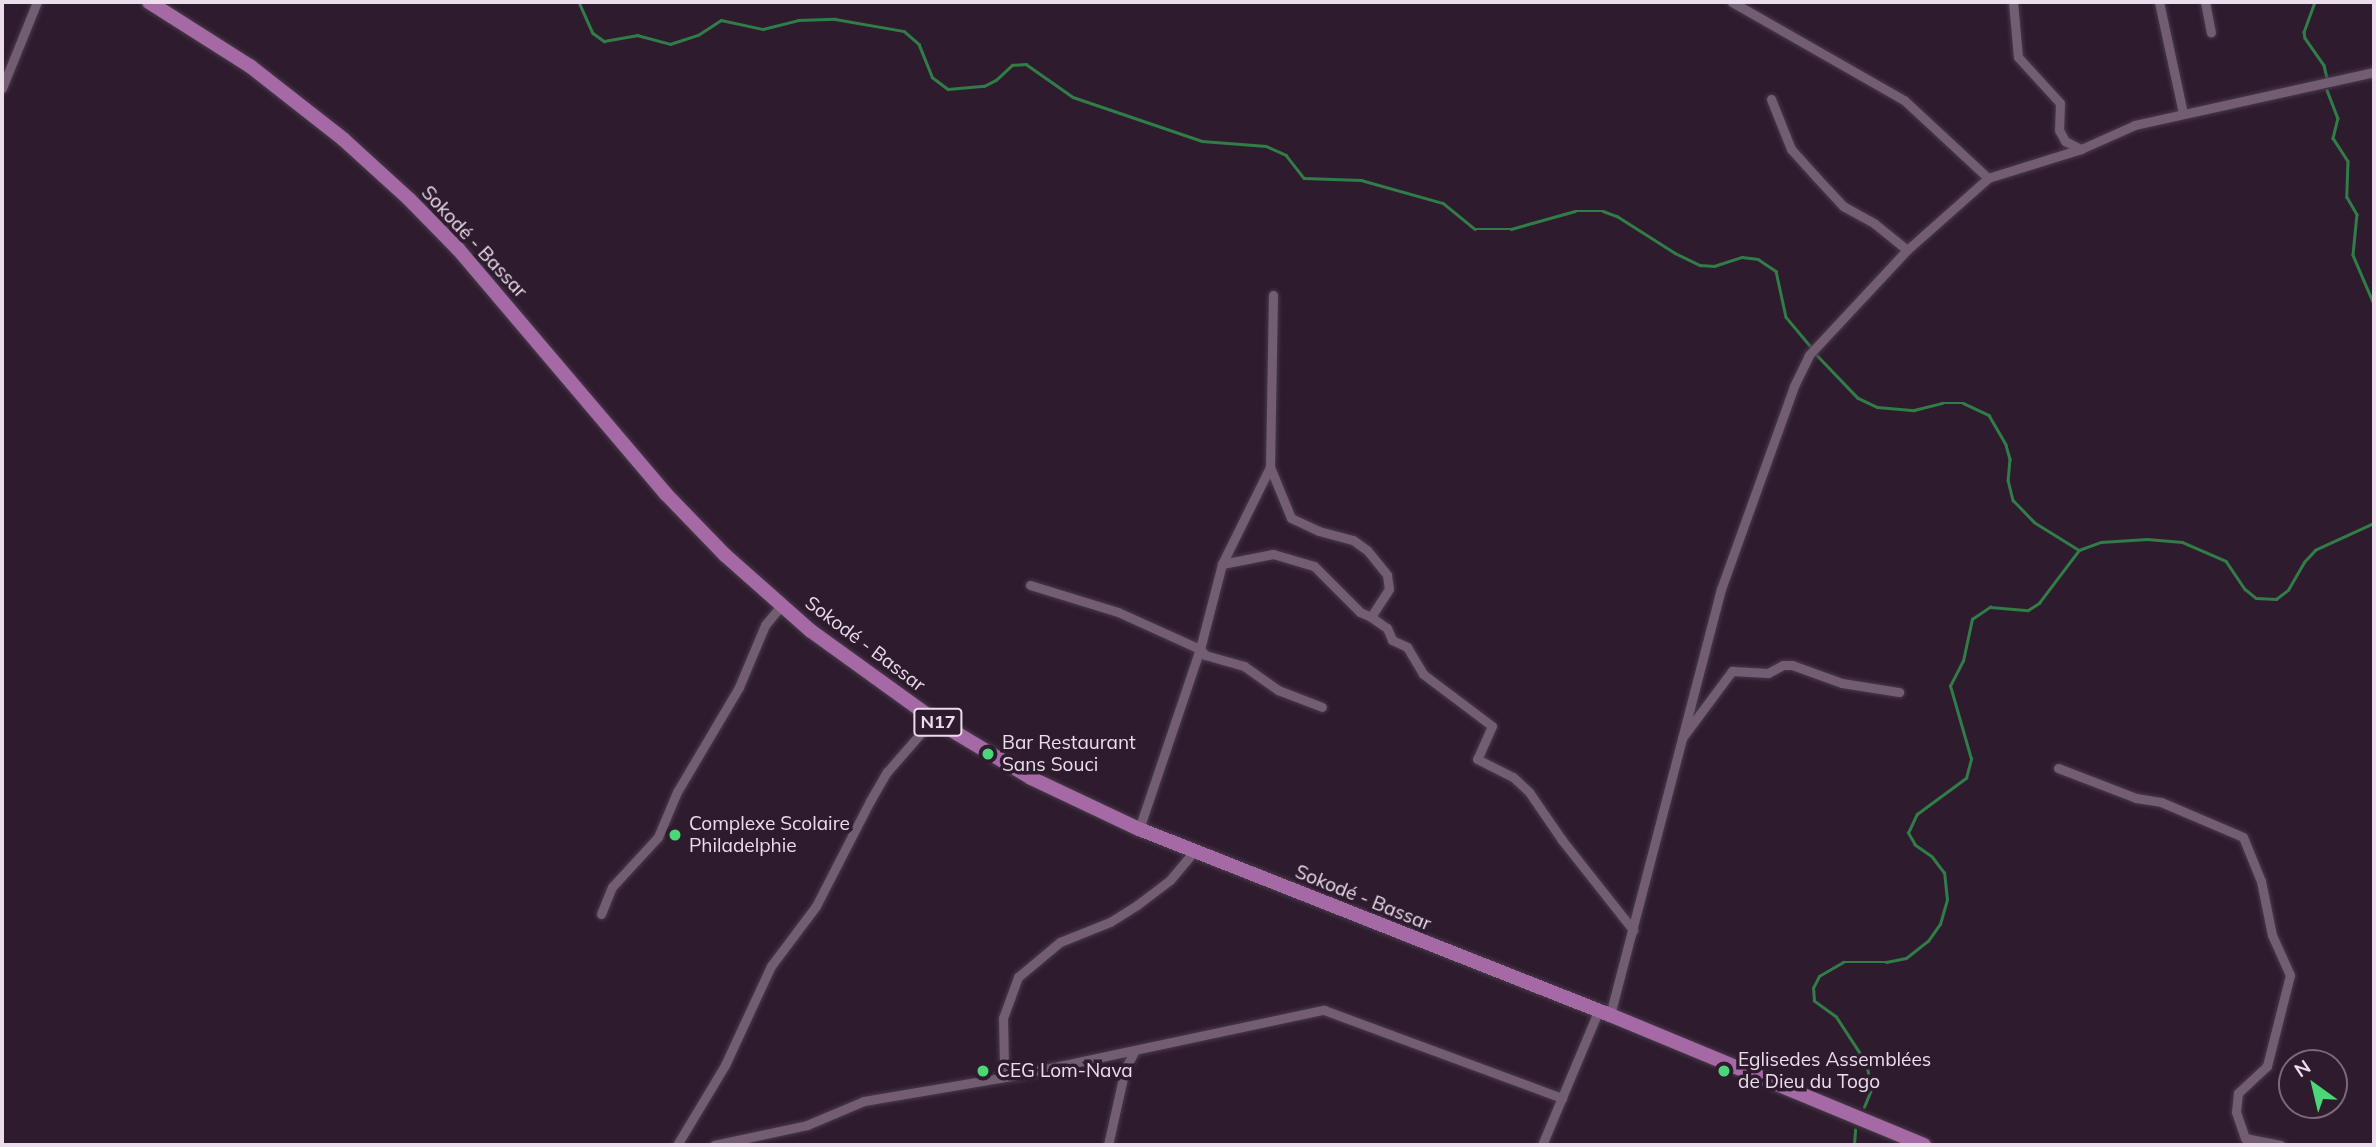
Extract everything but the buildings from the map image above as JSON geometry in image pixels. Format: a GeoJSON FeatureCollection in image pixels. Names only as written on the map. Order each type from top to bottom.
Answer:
{"type":"FeatureCollection","features":[{"type":"Feature","properties":{"kind":"main road","name":"Sokodé - Bassar"},"geometry":{"type":"LineString","coordinates":[[149,2],[250,66],[343,139],[409,199],[459,250],[666,494],[725,555],[782,605],[874,678],[933,719],[1031,778],[1139,830],[1604,1013],[1924,1145]]}},
{"type":"Feature","properties":{"kind":"street"},"geometry":{"type":"LineString","coordinates":[[2,88],[37,2]]}},
{"type":"Feature","properties":{"kind":"street"},"geometry":{"type":"LineString","coordinates":[[1732,2],[1904,100],[1988,178]]}},
{"type":"Feature","properties":{"kind":"street"},"geometry":{"type":"LineString","coordinates":[[2013,2],[2018,57],[2060,103],[2059,130],[2066,141],[2081,149]]}},
{"type":"Feature","properties":{"kind":"street"},"geometry":{"type":"LineString","coordinates":[[2159,2],[2183,113]]}},
{"type":"Feature","properties":{"kind":"street"},"geometry":{"type":"LineString","coordinates":[[2205,2],[2211,32]]}},
{"type":"Feature","properties":{"kind":"street"},"geometry":{"type":"LineString","coordinates":[[1542,1145],[1604,1013],[1633,930],[1678,743],[1692,702],[1720,589],[1794,387],[1809,355],[1907,250],[1988,178],[2081,149],[2135,125],[2374,72]]}},
{"type":"Feature","properties":{"kind":"street"},"geometry":{"type":"LineString","coordinates":[[1771,99],[1791,149],[1818,179],[1843,206],[1891,235],[1907,250]]}},
{"type":"Feature","properties":{"kind":"street"},"geometry":{"type":"LineString","coordinates":[[1273,295],[1270,467],[1291,518],[1319,531],[1353,540],[1367,550],[1387,575],[1389,589],[1371,617]]}},
{"type":"Feature","properties":{"kind":"street"},"geometry":{"type":"LineString","coordinates":[[1139,830],[1200,649],[1222,564],[1270,467]]}},
{"type":"Feature","properties":{"kind":"street"},"geometry":{"type":"LineString","coordinates":[[1222,564],[1273,554],[1314,566],[1360,612],[1387,628],[1392,640],[1407,647],[1423,674],[1492,726],[1477,759],[1513,776],[1529,792],[1562,840],[1633,930]]}},
{"type":"Feature","properties":{"kind":"street"},"geometry":{"type":"LineString","coordinates":[[1030,585],[1118,612],[1200,649],[1205,655],[1228,660],[1259,674],[1278,690],[1322,707]]}},
{"type":"Feature","properties":{"kind":"street"},"geometry":{"type":"LineString","coordinates":[[601,914],[612,887],[658,837],[677,792],[734,697],[765,625],[782,605]]}},
{"type":"Feature","properties":{"kind":"street"},"geometry":{"type":"LineString","coordinates":[[1678,743],[1732,671],[1768,673],[1783,665],[1792,665],[1842,683],[1899,692]]}},
{"type":"Feature","properties":{"kind":"street"},"geometry":{"type":"LineString","coordinates":[[677,1145],[725,1065],[771,966],[816,906],[875,791],[887,772],[933,719]]}},
{"type":"Feature","properties":{"kind":"street"},"geometry":{"type":"LineString","coordinates":[[2058,768],[2136,798],[2161,802],[2243,837],[2261,881],[2272,935],[2290,975],[2267,1066],[2238,1093],[2236,1112],[2245,1138],[2280,1145]]}},
{"type":"Feature","properties":{"kind":"street"},"geometry":{"type":"LineString","coordinates":[[1000,1077],[1004,1065],[1003,1017],[1018,977],[1060,942],[1110,922],[1137,905],[1170,880],[1194,851]]}},
{"type":"Feature","properties":{"kind":"street"},"geometry":{"type":"LineString","coordinates":[[714,1145],[807,1125],[864,1101],[1000,1077],[1324,1010],[1562,1098]]}},
{"type":"Feature","properties":{"kind":"street"},"geometry":{"type":"LineString","coordinates":[[1108,1145],[1125,1069],[1135,1050]]}},
{"type":"Feature","properties":{"kind":"waterway"},"geometry":{"type":"LineString","coordinates":[[579,2],[593,33],[604,41],[637,35],[670,44],[698,35],[721,20],[763,29],[798,20],[835,19],[904,31],[919,44],[932,77],[948,89],[984,86],[996,80],[1012,65],[1026,64],[1073,97],[1202,141],[1266,146],[1286,155],[1304,178],[1361,180],[1443,203],[1475,229],[1511,229],[1575,211],[1603,211],[1617,216],[1675,253],[1700,265],[1714,266],[1742,257],[1758,259],[1776,271],[1786,317],[1811,347]]}},
{"type":"Feature","properties":{"kind":"waterway"},"geometry":{"type":"LineString","coordinates":[[2315,2],[2304,32],[2305,38],[2324,65],[2327,78]]}},
{"type":"Feature","properties":{"kind":"waterway"},"geometry":{"type":"LineString","coordinates":[[2327,90],[2338,118],[2333,138],[2348,161],[2347,197],[2357,214],[2353,255],[2374,304]]}},
{"type":"Feature","properties":{"kind":"waterway"},"geometry":{"type":"LineString","coordinates":[[1815,353],[1858,398],[1877,407],[1914,410],[1942,403],[1963,403],[1989,415],[2006,445],[2010,459],[2008,480],[2013,500],[2034,522],[2079,550]]}},
{"type":"Feature","properties":{"kind":"waterway"},"geometry":{"type":"LineString","coordinates":[[1864,1107],[1871,1090],[1866,1063],[1836,1017],[1814,1001],[1813,988],[1819,976],[1843,962],[1886,962],[1906,958],[1928,941],[1940,924],[1947,900],[1944,873],[1932,857],[1915,845],[1908,833],[1917,814],[1966,778],[1971,759],[1950,686],[1963,661],[1972,619],[1990,607],[2028,610],[2039,603],[2079,550],[2101,542],[2147,539],[2182,542],[2226,561],[2245,589],[2256,598],[2276,599],[2288,590],[2304,562],[2315,550],[2374,523]]}},
{"type":"Feature","properties":{"kind":"waterway"},"geometry":{"type":"LineString","coordinates":[[1854,1145],[1855,1130]]}},
{"type":"Feature","properties":{"kind":"place","name":"Bar Restaurant Sans Souci"},"geometry":{"type":"Point","coordinates":[988,754]}},
{"type":"Feature","properties":{"kind":"place","name":"Complexe Scolaire Philadelphie"},"geometry":{"type":"Point","coordinates":[675,835]}},
{"type":"Feature","properties":{"kind":"place","name":"CEG Lom-Nava"},"geometry":{"type":"Point","coordinates":[983,1071]}},
{"type":"Feature","properties":{"kind":"place","name":"Eglisedes Assemblées de Dieu du Togo"},"geometry":{"type":"Point","coordinates":[1724,1071]}}]}
